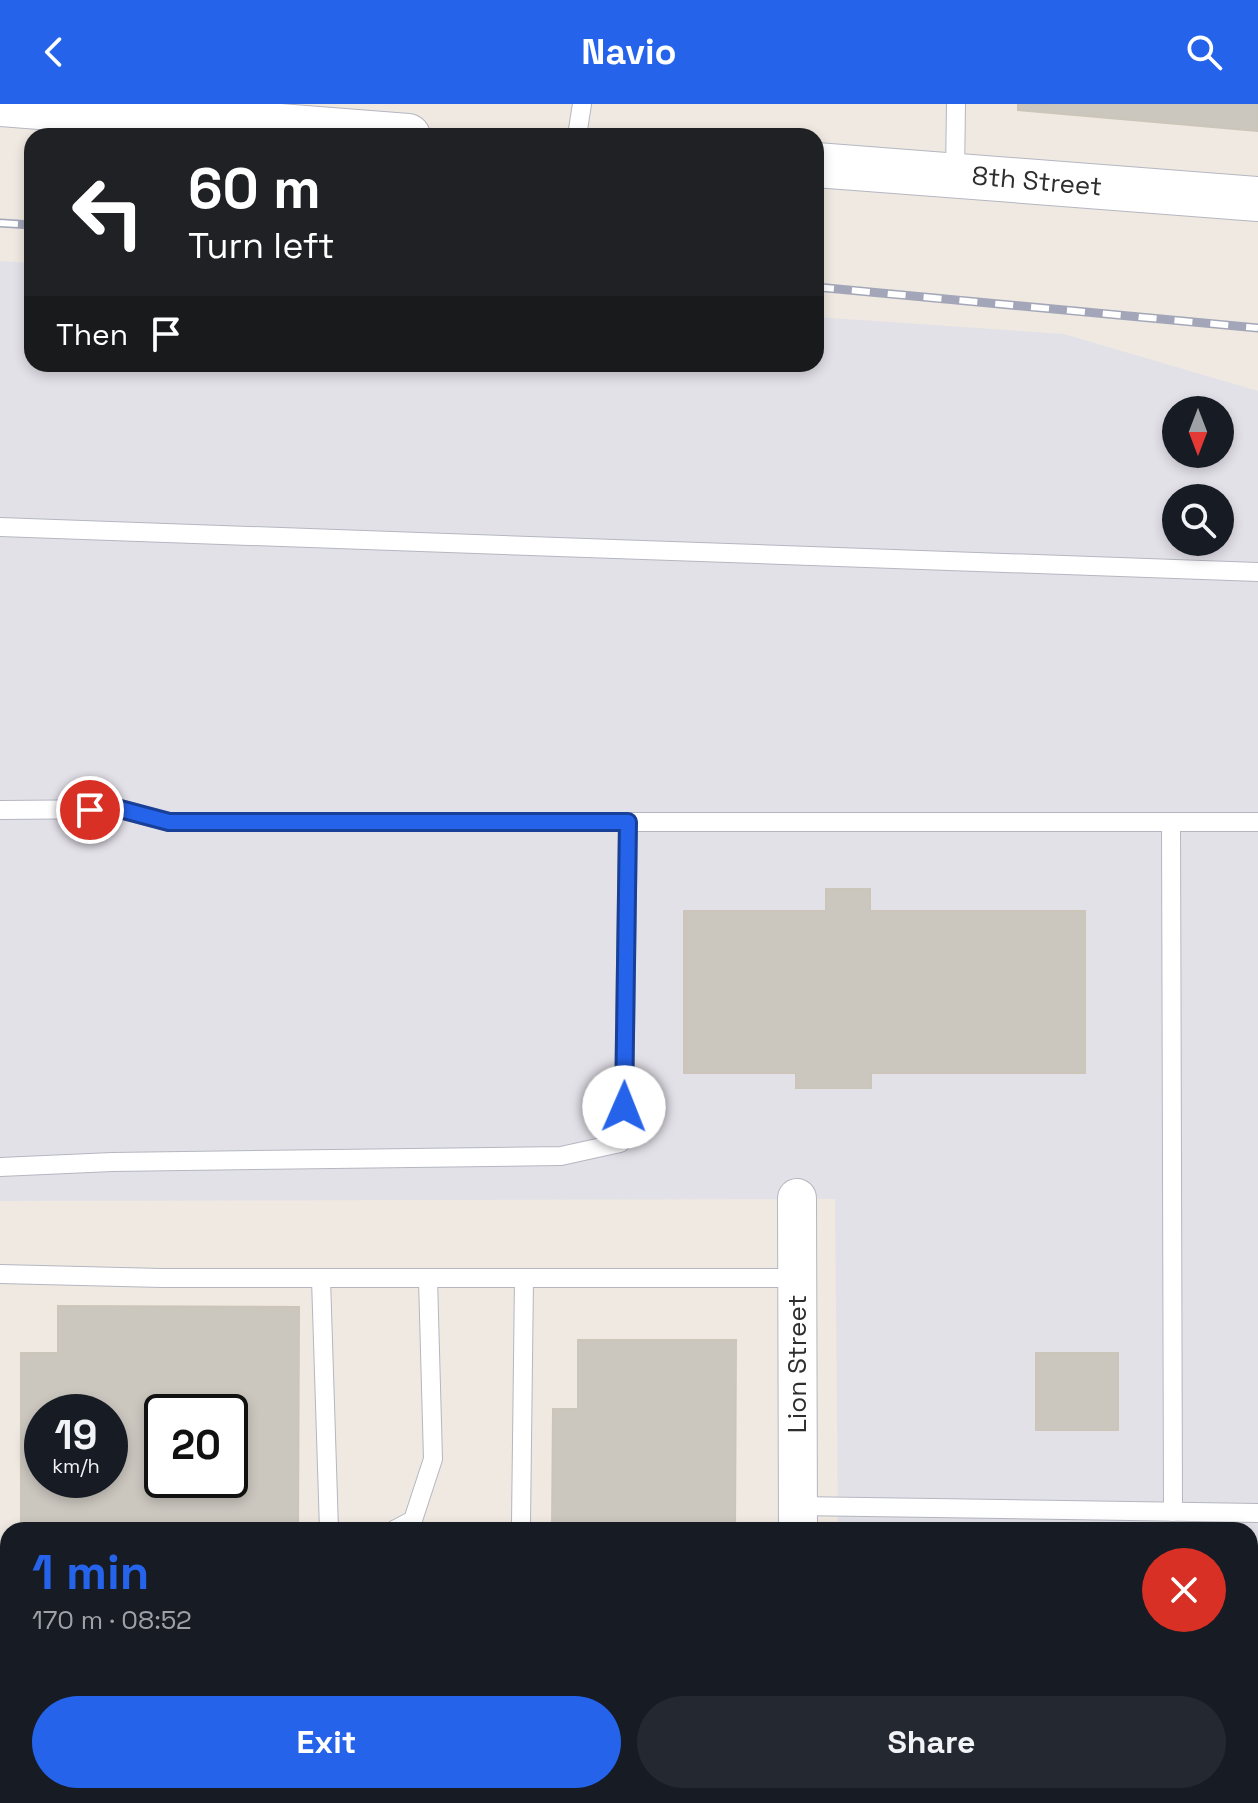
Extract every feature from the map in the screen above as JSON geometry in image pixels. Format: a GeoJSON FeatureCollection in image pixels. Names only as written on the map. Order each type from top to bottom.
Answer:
{"type":"FeatureCollection","features":[{"type":"Feature","properties":{"kind":"street"},"geometry":{"type":"LineString","coordinates":[[0,104],[315,128]]}},
{"type":"Feature","properties":{"kind":"street","name":"8th Street"},"geometry":{"type":"LineString","coordinates":[[824,166],[1258,199]]}},
{"type":"Feature","properties":{"kind":"street","name":"Lion Street"},"geometry":{"type":"LineString","coordinates":[[797,1198],[797,1518]]}},
{"type":"Feature","properties":{"kind":"lane"},"geometry":{"type":"LineString","coordinates":[[578,128],[582,104]]}},
{"type":"Feature","properties":{"kind":"lane"},"geometry":{"type":"LineString","coordinates":[[955,174],[956,104]]}},
{"type":"Feature","properties":{"kind":"lane"},"geometry":{"type":"LineString","coordinates":[[0,527],[1258,572]]}},
{"type":"Feature","properties":{"kind":"lane"},"geometry":{"type":"LineString","coordinates":[[0,810],[120,809],[169,822],[1258,822]]}},
{"type":"Feature","properties":{"kind":"lane"},"geometry":{"type":"LineString","coordinates":[[0,1167],[112,1162],[561,1156],[620,1143],[624,1107],[628,822]]}},
{"type":"Feature","properties":{"kind":"lane"},"geometry":{"type":"LineString","coordinates":[[1171,822],[1173,1512]]}},
{"type":"Feature","properties":{"kind":"lane"},"geometry":{"type":"LineString","coordinates":[[0,1274],[321,1279],[797,1278]]}},
{"type":"Feature","properties":{"kind":"lane"},"geometry":{"type":"LineString","coordinates":[[321,1279],[329,1522]]}},
{"type":"Feature","properties":{"kind":"lane"},"geometry":{"type":"LineString","coordinates":[[409,1522],[413,1520],[433,1459],[428,1279]]}},
{"type":"Feature","properties":{"kind":"lane"},"geometry":{"type":"LineString","coordinates":[[521,1522],[524,1279]]}},
{"type":"Feature","properties":{"kind":"lane"},"geometry":{"type":"LineString","coordinates":[[797,1518],[1173,1512],[1196,1521],[1258,1513]]}},
{"type":"Feature","properties":{"kind":"shaded area"},"geometry":{"type":"Polygon","coordinates":[[[0,261],[24,262],[24,372],[824,372],[824,318],[1064,334],[1258,391],[1258,1522],[838,1522],[835,1199],[0,1201],[0,261]]]}},
{"type":"Feature","properties":{"kind":"building"},"geometry":{"type":"Polygon","coordinates":[[[1018,104],[1258,104],[1258,131],[1018,110],[1018,104]]]}},
{"type":"Feature","properties":{"kind":"building"},"geometry":{"type":"Polygon","coordinates":[[[826,889],[870,889],[870,911],[1085,911],[1085,1073],[871,1073],[871,1088],[796,1088],[796,1073],[684,1073],[684,911],[826,911],[826,889]]]}},
{"type":"Feature","properties":{"kind":"building"},"geometry":{"type":"Polygon","coordinates":[[[58,1306],[299,1307],[298,1522],[21,1522],[21,1353],[58,1353],[58,1306]]]}},
{"type":"Feature","properties":{"kind":"building"},"geometry":{"type":"Polygon","coordinates":[[[578,1340],[736,1340],[735,1522],[552,1522],[553,1409],[578,1409],[578,1340]]]}},
{"type":"Feature","properties":{"kind":"building"},"geometry":{"type":"Polygon","coordinates":[[[1036,1353],[1118,1353],[1118,1430],[1036,1430],[1036,1353]]]}},
{"type":"Feature","properties":{"kind":"railway"},"geometry":{"type":"LineString","coordinates":[[0,223],[24,224]]}},
{"type":"Feature","properties":{"kind":"railway"},"geometry":{"type":"LineString","coordinates":[[824,288],[1258,328]]}},
{"type":"Feature","properties":{"kind":"route"},"geometry":{"type":"LineString","coordinates":[[90,810],[120,809],[169,822],[628,822],[624,1107]]}}]}
